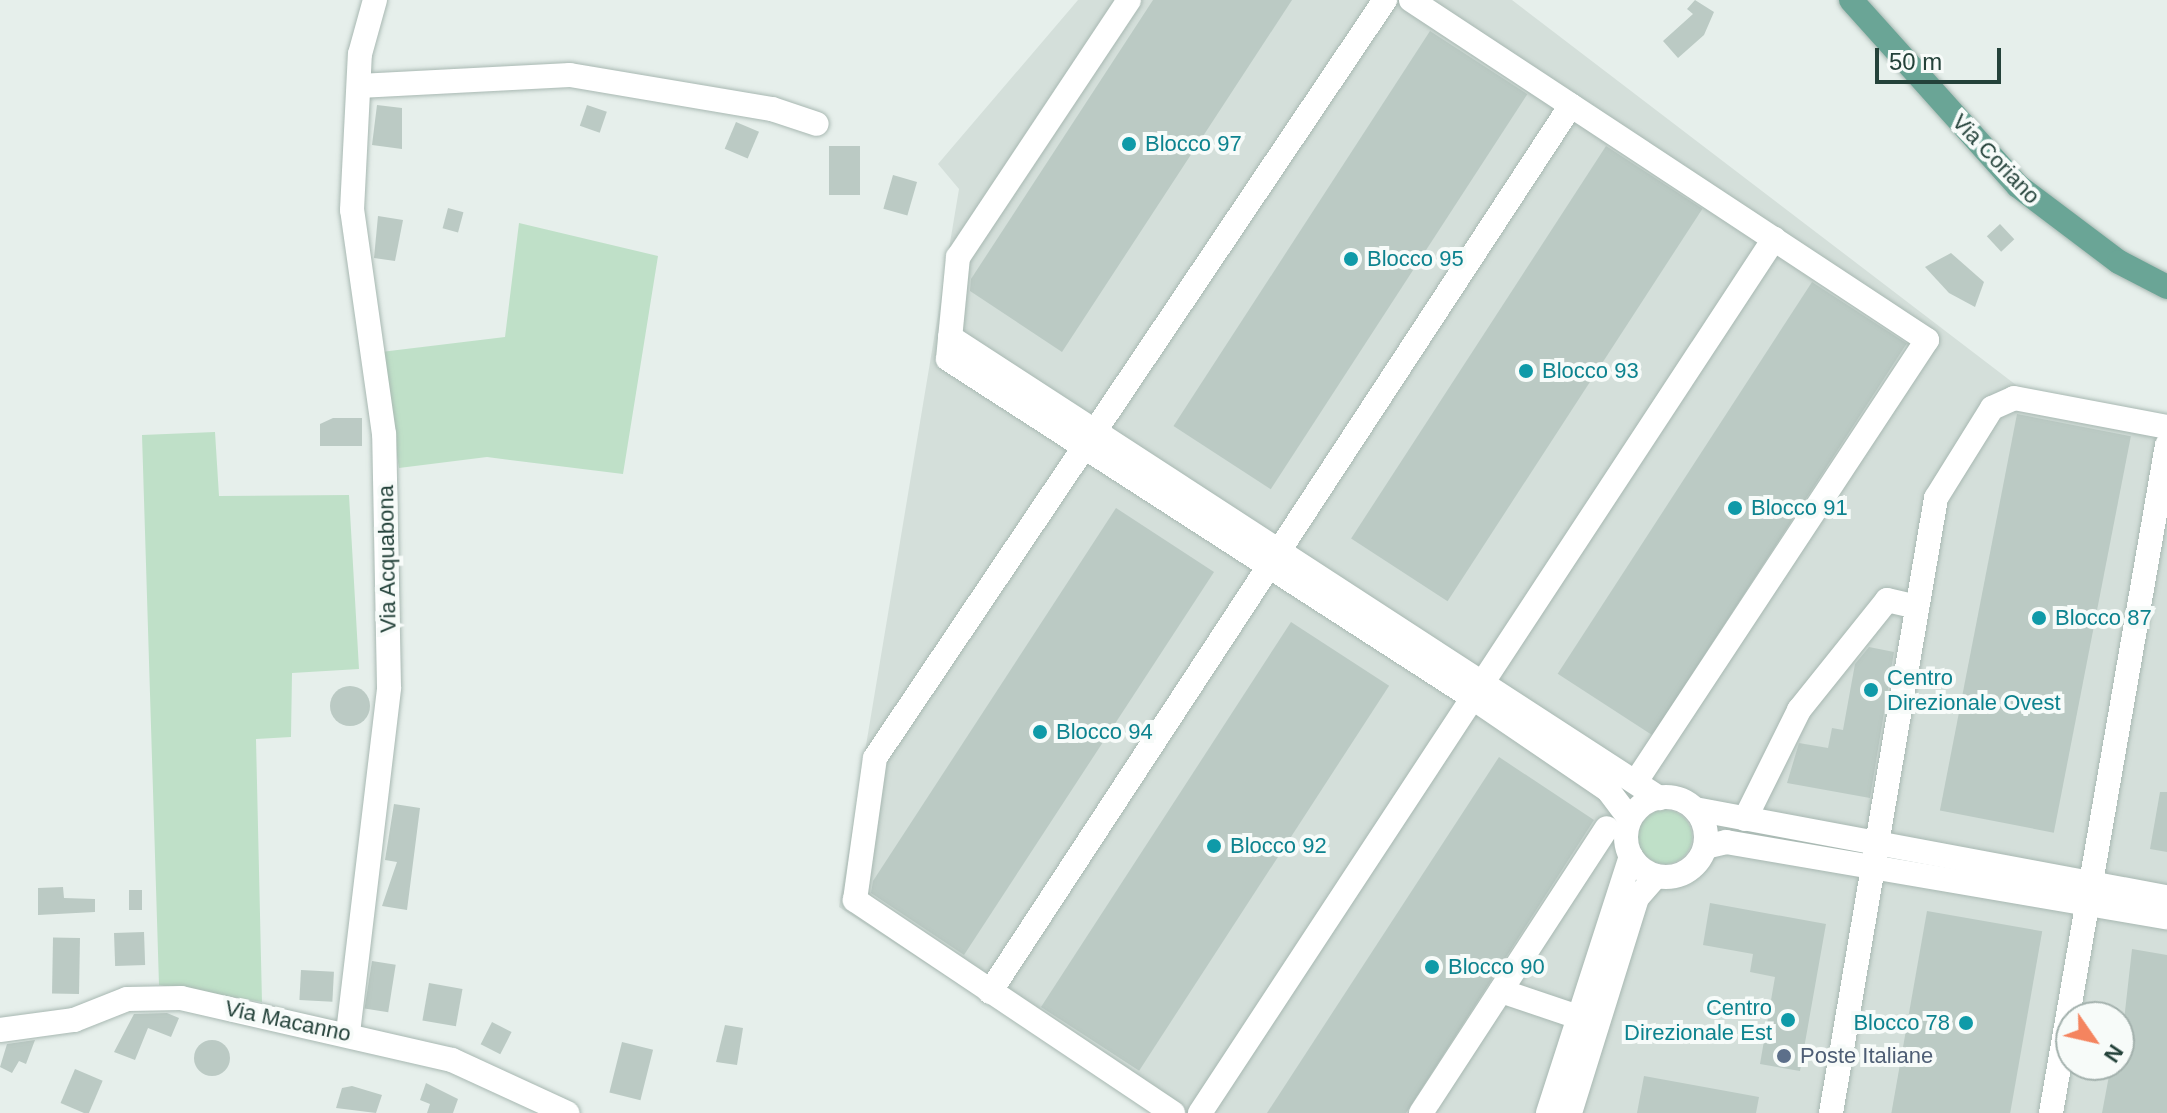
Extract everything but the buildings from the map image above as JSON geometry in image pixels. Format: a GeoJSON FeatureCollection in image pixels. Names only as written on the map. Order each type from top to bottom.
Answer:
{"type":"FeatureCollection","features":[{"type":"Feature","properties":{"kind":"main road","name":"Via Coriano"},"geometry":{"type":"LineString","coordinates":[[1851,0],[2018,186],[2106,254],[2167,287]]}},
{"type":"Feature","properties":{"kind":"street","name":"Via Acquabona"},"geometry":{"type":"LineString","coordinates":[[348,1033],[389,687],[384,434],[352,210],[359,86],[375,0]]}},
{"type":"Feature","properties":{"kind":"street"},"geometry":{"type":"LineString","coordinates":[[1129,0],[958,257],[949,348],[1479,689],[1637,780],[1659,798],[1875,855]]}},
{"type":"Feature","properties":{"kind":"street"},"geometry":{"type":"LineString","coordinates":[[1173,1113],[855,900],[875,758],[1385,0]]}},
{"type":"Feature","properties":{"kind":"street"},"geometry":{"type":"LineString","coordinates":[[1411,0],[1927,340],[1637,780]]}},
{"type":"Feature","properties":{"kind":"street"},"geometry":{"type":"LineString","coordinates":[[359,86],[570,75],[772,109],[817,124]]}},
{"type":"Feature","properties":{"kind":"street"},"geometry":{"type":"LineString","coordinates":[[990,992],[1571,105]]}},
{"type":"Feature","properties":{"kind":"street"},"geometry":{"type":"LineString","coordinates":[[1200,1113],[1774,239]]}},
{"type":"Feature","properties":{"kind":"street"},"geometry":{"type":"LineString","coordinates":[[1831,1113],[1936,498],[1992,408],[2014,398],[2167,427]]}},
{"type":"Feature","properties":{"kind":"street"},"geometry":{"type":"LineString","coordinates":[[2051,1113],[2167,445]]}},
{"type":"Feature","properties":{"kind":"street"},"geometry":{"type":"LineString","coordinates":[[1755,821],[1765,785],[1799,710],[1887,600],[1917,607]]}},
{"type":"Feature","properties":{"kind":"street"},"geometry":{"type":"LineString","coordinates":[[1479,689],[1608,790],[1631,856],[1656,876]]}},
{"type":"Feature","properties":{"kind":"street"},"geometry":{"type":"LineString","coordinates":[[1421,1113],[1501,991],[1619,824],[1659,798]]}},
{"type":"Feature","properties":{"kind":"street"},"geometry":{"type":"LineString","coordinates":[[1695,809],[1705,847]]}},
{"type":"Feature","properties":{"kind":"street"},"geometry":{"type":"LineString","coordinates":[[1548,1113],[1637,898],[1656,876],[1689,870],[1705,847],[1726,842],[1875,855],[2090,893],[2167,897]]}},
{"type":"Feature","properties":{"kind":"street"},"geometry":{"type":"LineString","coordinates":[[1570,1113],[1588,1020],[1631,856]]}},
{"type":"Feature","properties":{"kind":"street"},"geometry":{"type":"LineString","coordinates":[[2090,893],[2167,917]]}},
{"type":"Feature","properties":{"kind":"street"},"geometry":{"type":"LineString","coordinates":[[1501,991],[1588,1020]]}},
{"type":"Feature","properties":{"kind":"street","name":"Via Macanno"},"geometry":{"type":"LineString","coordinates":[[0,1030],[74,1020],[127,999],[181,998],[348,1033],[452,1060],[567,1113]]}},
{"type":"Feature","properties":{"kind":"shaded area"},"geometry":{"type":"Polygon","coordinates":[[[1078,0],[1512,0],[2020,388],[2167,415],[2167,1113],[1156,1113],[839,907],[959,189],[938,164],[1078,0]]]}},
{"type":"Feature","properties":{"kind":"green space"},"geometry":{"type":"Polygon","coordinates":[[[519,223],[658,256],[623,474],[487,457],[399,468],[381,352],[505,337],[519,223]]]}},
{"type":"Feature","properties":{"kind":"green space"},"geometry":{"type":"Polygon","coordinates":[[[215,432],[219,496],[349,495],[359,669],[292,673],[291,737],[256,739],[262,1002],[159,985],[142,435],[215,432]]]}},
{"type":"Feature","properties":{"kind":"green space"},"geometry":{"type":"Polygon","coordinates":[[[1665,810],[1684,818],[1692,837],[1684,856],[1665,864],[1646,856],[1638,837],[1646,818],[1665,810]]]}},
{"type":"Feature","properties":{"kind":"place","name":"Blocco 97"},"geometry":{"type":"Point","coordinates":[1129,144]}},
{"type":"Feature","properties":{"kind":"place","name":"Blocco 95"},"geometry":{"type":"Point","coordinates":[1351,259]}},
{"type":"Feature","properties":{"kind":"place","name":"Blocco 93"},"geometry":{"type":"Point","coordinates":[1526,371]}},
{"type":"Feature","properties":{"kind":"place","name":"Blocco 91"},"geometry":{"type":"Point","coordinates":[1735,508]}},
{"type":"Feature","properties":{"kind":"place","name":"Blocco 87"},"geometry":{"type":"Point","coordinates":[2039,618]}},
{"type":"Feature","properties":{"kind":"place","name":"Centro Direzionale Ovest"},"geometry":{"type":"Point","coordinates":[1871,690]}},
{"type":"Feature","properties":{"kind":"place","name":"Blocco 94"},"geometry":{"type":"Point","coordinates":[1040,732]}},
{"type":"Feature","properties":{"kind":"place","name":"Blocco 92"},"geometry":{"type":"Point","coordinates":[1214,846]}},
{"type":"Feature","properties":{"kind":"place","name":"Blocco 90"},"geometry":{"type":"Point","coordinates":[1432,967]}},
{"type":"Feature","properties":{"kind":"place","name":"Centro Direzionale Est"},"geometry":{"type":"Point","coordinates":[1788,1020]}},
{"type":"Feature","properties":{"kind":"place","name":"Blocco 78"},"geometry":{"type":"Point","coordinates":[1966,1023]}},
{"type":"Feature","properties":{"kind":"place","name":"Poste Italiane"},"geometry":{"type":"Point","coordinates":[1784,1056]}}]}
